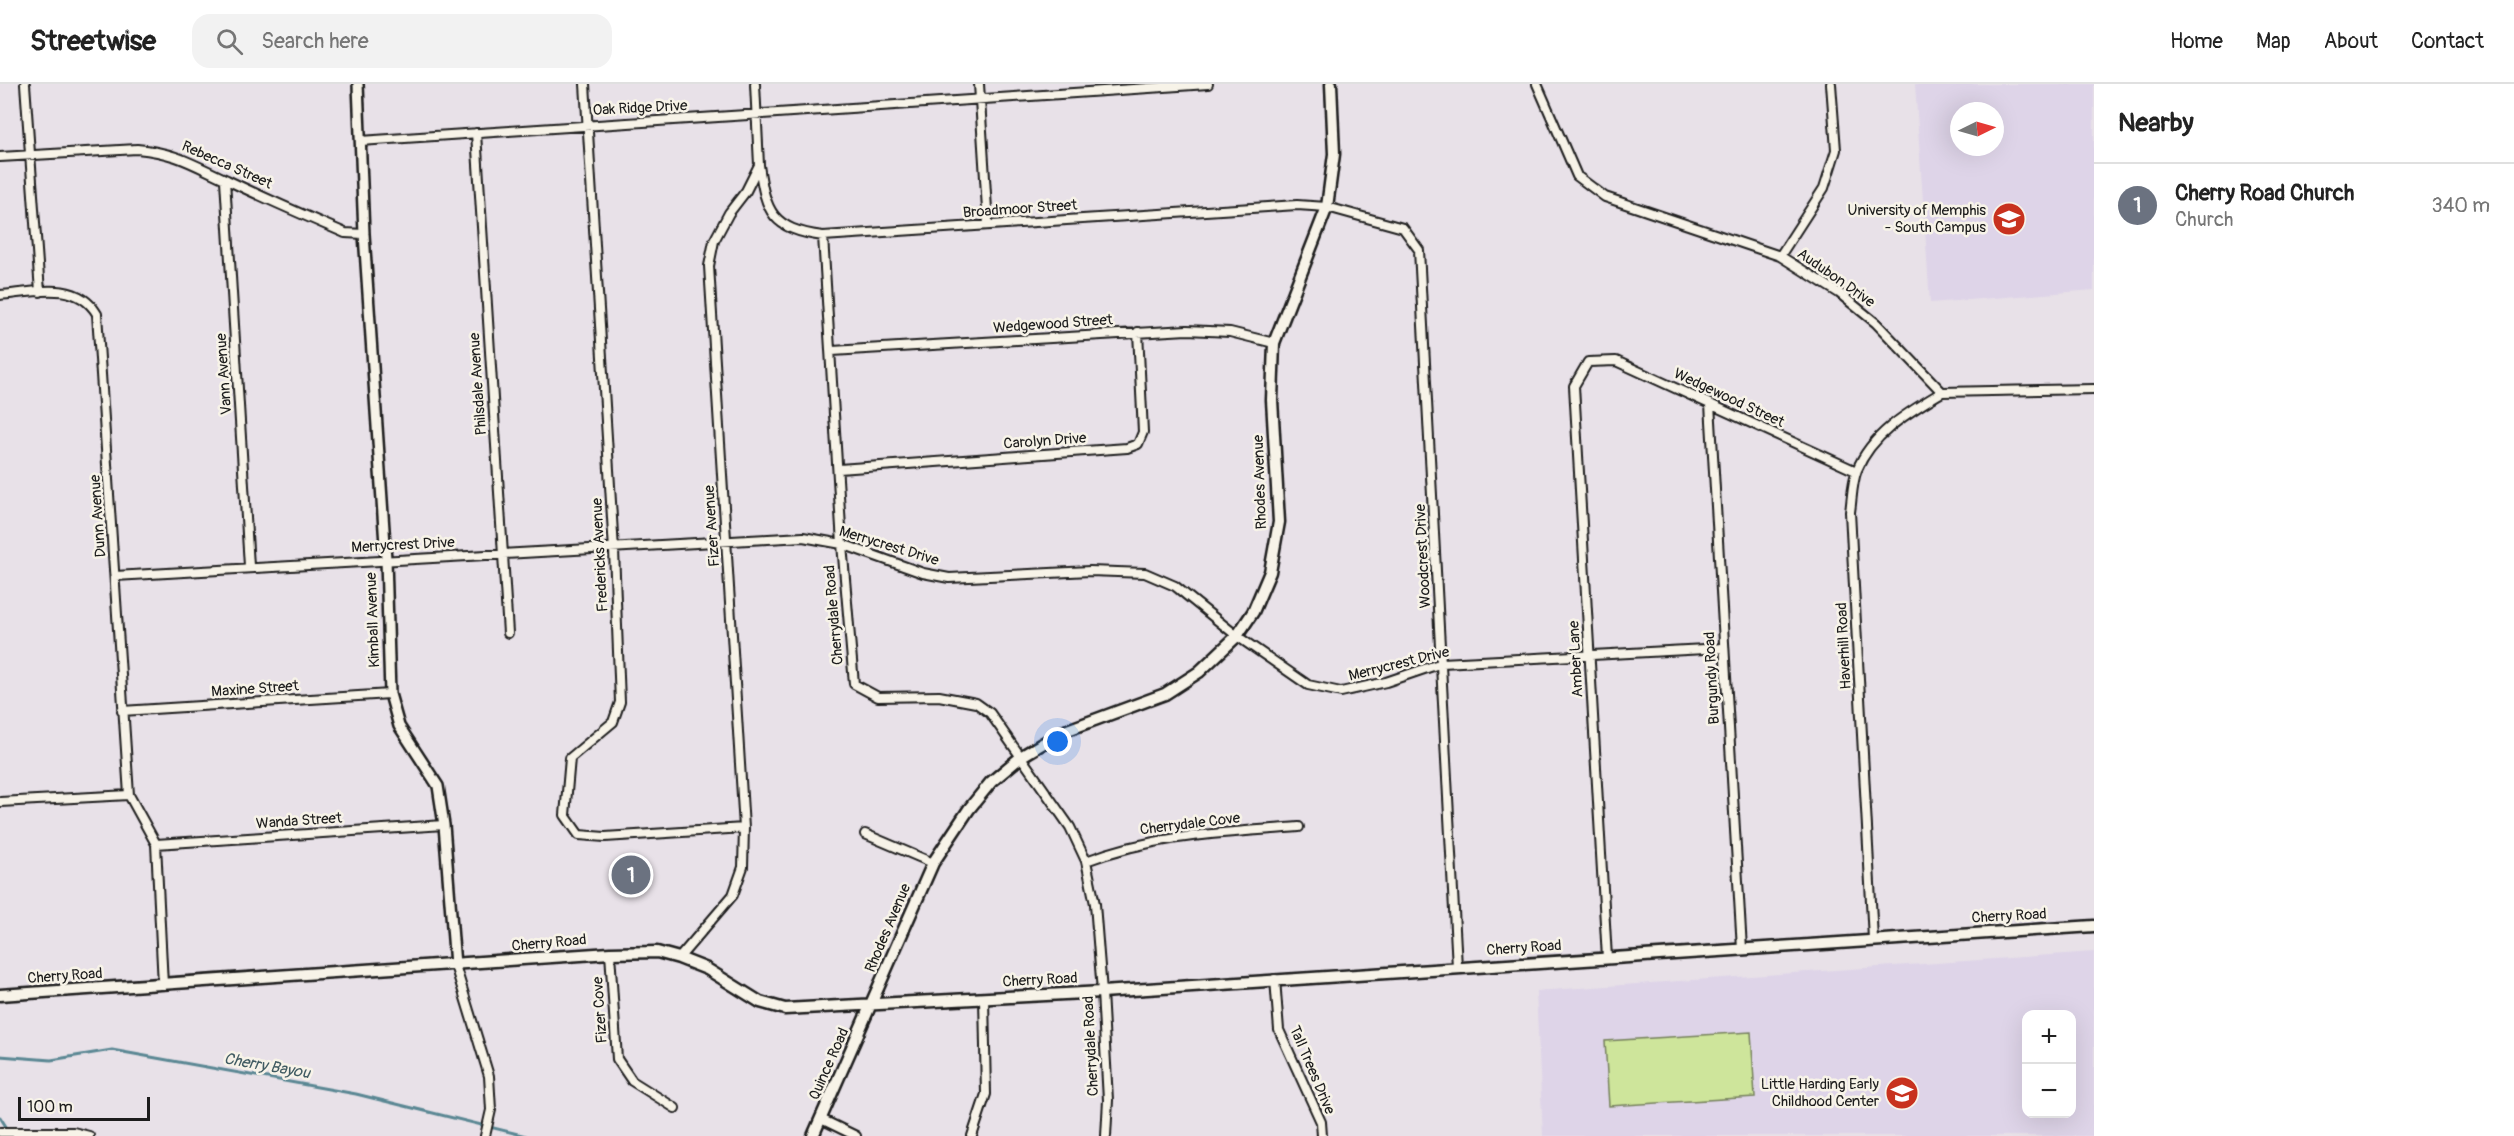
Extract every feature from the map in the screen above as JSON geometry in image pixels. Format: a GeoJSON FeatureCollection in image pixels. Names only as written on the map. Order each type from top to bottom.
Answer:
{"type":"FeatureCollection","features":[{"type":"Feature","properties":{"kind":"main road","name":"Rhodes Avenue"},"geometry":{"type":"LineString","coordinates":[[872,1004],[933,863],[969,809],[991,782],[1022,756],[1062,732],[1165,694],[1199,672],[1237,636],[1253,612],[1270,572],[1279,522],[1272,400],[1274,343],[1327,207],[1334,154],[1331,84]]}},
{"type":"Feature","properties":{"kind":"main road","name":"Cherry Road"},"geometry":{"type":"LineString","coordinates":[[0,995],[610,953],[657,952],[707,969],[760,1002],[785,1009],[1102,992],[2094,926]]}},
{"type":"Feature","properties":{"kind":"main road","name":"Quince Road"},"geometry":{"type":"LineString","coordinates":[[813,1136],[872,1004]]}},
{"type":"Feature","properties":{"kind":"street"},"geometry":{"type":"LineString","coordinates":[[25,84],[40,292]]}},
{"type":"Feature","properties":{"kind":"street","name":"Kimball Avenue"},"geometry":{"type":"LineString","coordinates":[[358,84],[364,234],[386,559],[390,694],[399,726],[438,786],[444,825],[455,965],[489,1076],[491,1110],[485,1135]]}},
{"type":"Feature","properties":{"kind":"street","name":"Fredericks Avenue"},"geometry":{"type":"LineString","coordinates":[[585,84],[614,550],[620,702],[613,722],[570,758],[565,815],[579,835],[605,837],[744,828]]}},
{"type":"Feature","properties":{"kind":"street"},"geometry":{"type":"LineString","coordinates":[[755,84],[759,165]]}},
{"type":"Feature","properties":{"kind":"street"},"geometry":{"type":"LineString","coordinates":[[979,84],[988,225]]}},
{"type":"Feature","properties":{"kind":"street","name":"Oak Ridge Drive"},"geometry":{"type":"LineString","coordinates":[[360,141],[1208,84]]}},
{"type":"Feature","properties":{"kind":"street","name":"Audubon Drive"},"geometry":{"type":"LineString","coordinates":[[1537,84],[1577,176],[1605,197],[1780,256],[1839,293],[1876,323],[1942,392]]}},
{"type":"Feature","properties":{"kind":"street"},"geometry":{"type":"LineString","coordinates":[[1780,256],[1824,188],[1836,150],[1831,84]]}},
{"type":"Feature","properties":{"kind":"street","name":"Philsdale Avenue"},"geometry":{"type":"LineString","coordinates":[[476,133],[508,633]]}},
{"type":"Feature","properties":{"kind":"street","name":"Rebecca Street"},"geometry":{"type":"LineString","coordinates":[[0,157],[137,149],[159,151],[196,163],[225,180],[345,233],[364,234]]}},
{"type":"Feature","properties":{"kind":"street","name":"Broadmoor Street"},"geometry":{"type":"LineString","coordinates":[[759,165],[763,195],[779,222],[796,233],[823,236],[1297,205],[1327,207]]}},
{"type":"Feature","properties":{"kind":"street","name":"Fizer Avenue"},"geometry":{"type":"LineString","coordinates":[[679,958],[733,895],[743,867],[744,828],[710,266],[714,241],[759,165]]}},
{"type":"Feature","properties":{"kind":"street","name":"Vann Avenue"},"geometry":{"type":"LineString","coordinates":[[225,180],[249,566]]}},
{"type":"Feature","properties":{"kind":"street","name":"Woodcrest Drive"},"geometry":{"type":"LineString","coordinates":[[1327,207],[1403,228],[1419,250],[1457,967]]}},
{"type":"Feature","properties":{"kind":"street","name":"Cherrydale Road"},"geometry":{"type":"LineString","coordinates":[[823,236],[832,351],[842,544],[854,684],[879,697],[939,696],[976,703],[990,713],[1070,826],[1086,861],[1095,904],[1108,1100],[1106,1136]]}},
{"type":"Feature","properties":{"kind":"street","name":"Dunn Avenue"},"geometry":{"type":"LineString","coordinates":[[0,295],[71,291],[89,300],[98,314],[129,795],[156,844],[163,985]]}},
{"type":"Feature","properties":{"kind":"street","name":"Wedgewood Street"},"geometry":{"type":"LineString","coordinates":[[832,351],[1187,330],[1230,332],[1274,343]]}},
{"type":"Feature","properties":{"kind":"street","name":"Carolyn Drive"},"geometry":{"type":"LineString","coordinates":[[839,470],[1127,448],[1138,444],[1143,432],[1138,332]]}},
{"type":"Feature","properties":{"kind":"street","name":"Wedgewood Street"},"geometry":{"type":"LineString","coordinates":[[1588,362],[1616,361],[1856,471]]}},
{"type":"Feature","properties":{"kind":"street","name":"Amber Lane"},"geometry":{"type":"LineString","coordinates":[[1588,362],[1574,386],[1607,958]]}},
{"type":"Feature","properties":{"kind":"street"},"geometry":{"type":"LineString","coordinates":[[1942,392],[2094,389]]}},
{"type":"Feature","properties":{"kind":"street","name":"Haverhill Road"},"geometry":{"type":"LineString","coordinates":[[1873,939],[1850,512],[1856,471],[1871,448],[1894,423],[1942,392]]}},
{"type":"Feature","properties":{"kind":"street","name":"Burgundy Road"},"geometry":{"type":"LineString","coordinates":[[1710,404],[1742,950]]}},
{"type":"Feature","properties":{"kind":"street","name":"Merrycrest Drive"},"geometry":{"type":"LineString","coordinates":[[115,576],[249,566],[614,550],[803,537],[842,544],[923,573],[950,578],[1090,571],[1145,573],[1175,586],[1237,636],[1308,686],[1341,692],[1386,682],[1442,663],[1724,648]]}},
{"type":"Feature","properties":{"kind":"street","name":"Maxine Street"},"geometry":{"type":"LineString","coordinates":[[122,711],[390,694]]}},
{"type":"Feature","properties":{"kind":"street"},"geometry":{"type":"LineString","coordinates":[[0,802],[129,795]]}},
{"type":"Feature","properties":{"kind":"street","name":"Wanda Street"},"geometry":{"type":"LineString","coordinates":[[156,844],[444,825]]}},
{"type":"Feature","properties":{"kind":"street","name":"Cherrydale Cove"},"geometry":{"type":"LineString","coordinates":[[1086,861],[1124,847],[1165,838],[1299,827]]}},
{"type":"Feature","properties":{"kind":"street"},"geometry":{"type":"LineString","coordinates":[[865,834],[933,863]]}},
{"type":"Feature","properties":{"kind":"street","name":"Fizer Cove"},"geometry":{"type":"LineString","coordinates":[[610,953],[617,1059],[632,1081],[675,1108]]}},
{"type":"Feature","properties":{"kind":"street","name":"Tall Trees Drive"},"geometry":{"type":"LineString","coordinates":[[1275,979],[1279,1030],[1321,1122],[1322,1136]]}},
{"type":"Feature","properties":{"kind":"street"},"geometry":{"type":"LineString","coordinates":[[972,1136],[981,1117],[986,1094],[984,998]]}},
{"type":"Feature","properties":{"kind":"street"},"geometry":{"type":"LineString","coordinates":[[821,1119],[856,1136]]}},
{"type":"Feature","properties":{"kind":"street"},"geometry":{"type":"LineString","coordinates":[[1,1132],[73,1132],[88,1136]]}},
{"type":"Feature","properties":{"kind":"shaded area","name":"University of Memphis - South Campus"},"geometry":{"type":"Polygon","coordinates":[[[1915,84],[2094,84],[2094,290],[1930,303],[1915,84]]]}},
{"type":"Feature","properties":{"kind":"shaded area"},"geometry":{"type":"Polygon","coordinates":[[[2094,952],[2094,1136],[1543,1136],[1536,991],[2094,952]]]}},
{"type":"Feature","properties":{"kind":"green space"},"geometry":{"type":"Polygon","coordinates":[[[1751,1032],[1755,1097],[1609,1106],[1605,1041],[1751,1032]]]}},
{"type":"Feature","properties":{"kind":"waterway","name":"Cherry Bayou"},"geometry":{"type":"LineString","coordinates":[[0,1056],[51,1060],[112,1050],[356,1094],[526,1136]]}},
{"type":"Feature","properties":{"kind":"waterway"},"geometry":{"type":"LineString","coordinates":[[0,1117],[12,1136]]}},
{"type":"Feature","properties":{"kind":"place","name":"University of Memphis - South Campus"},"geometry":{"type":"Point","coordinates":[2009,219]}},
{"type":"Feature","properties":{"kind":"place","name":"Cherry Road Church"},"geometry":{"type":"Point","coordinates":[631,875]}},
{"type":"Feature","properties":{"kind":"place","name":"Little Harding Early Childhood Center"},"geometry":{"type":"Point","coordinates":[1902,1093]}}]}
